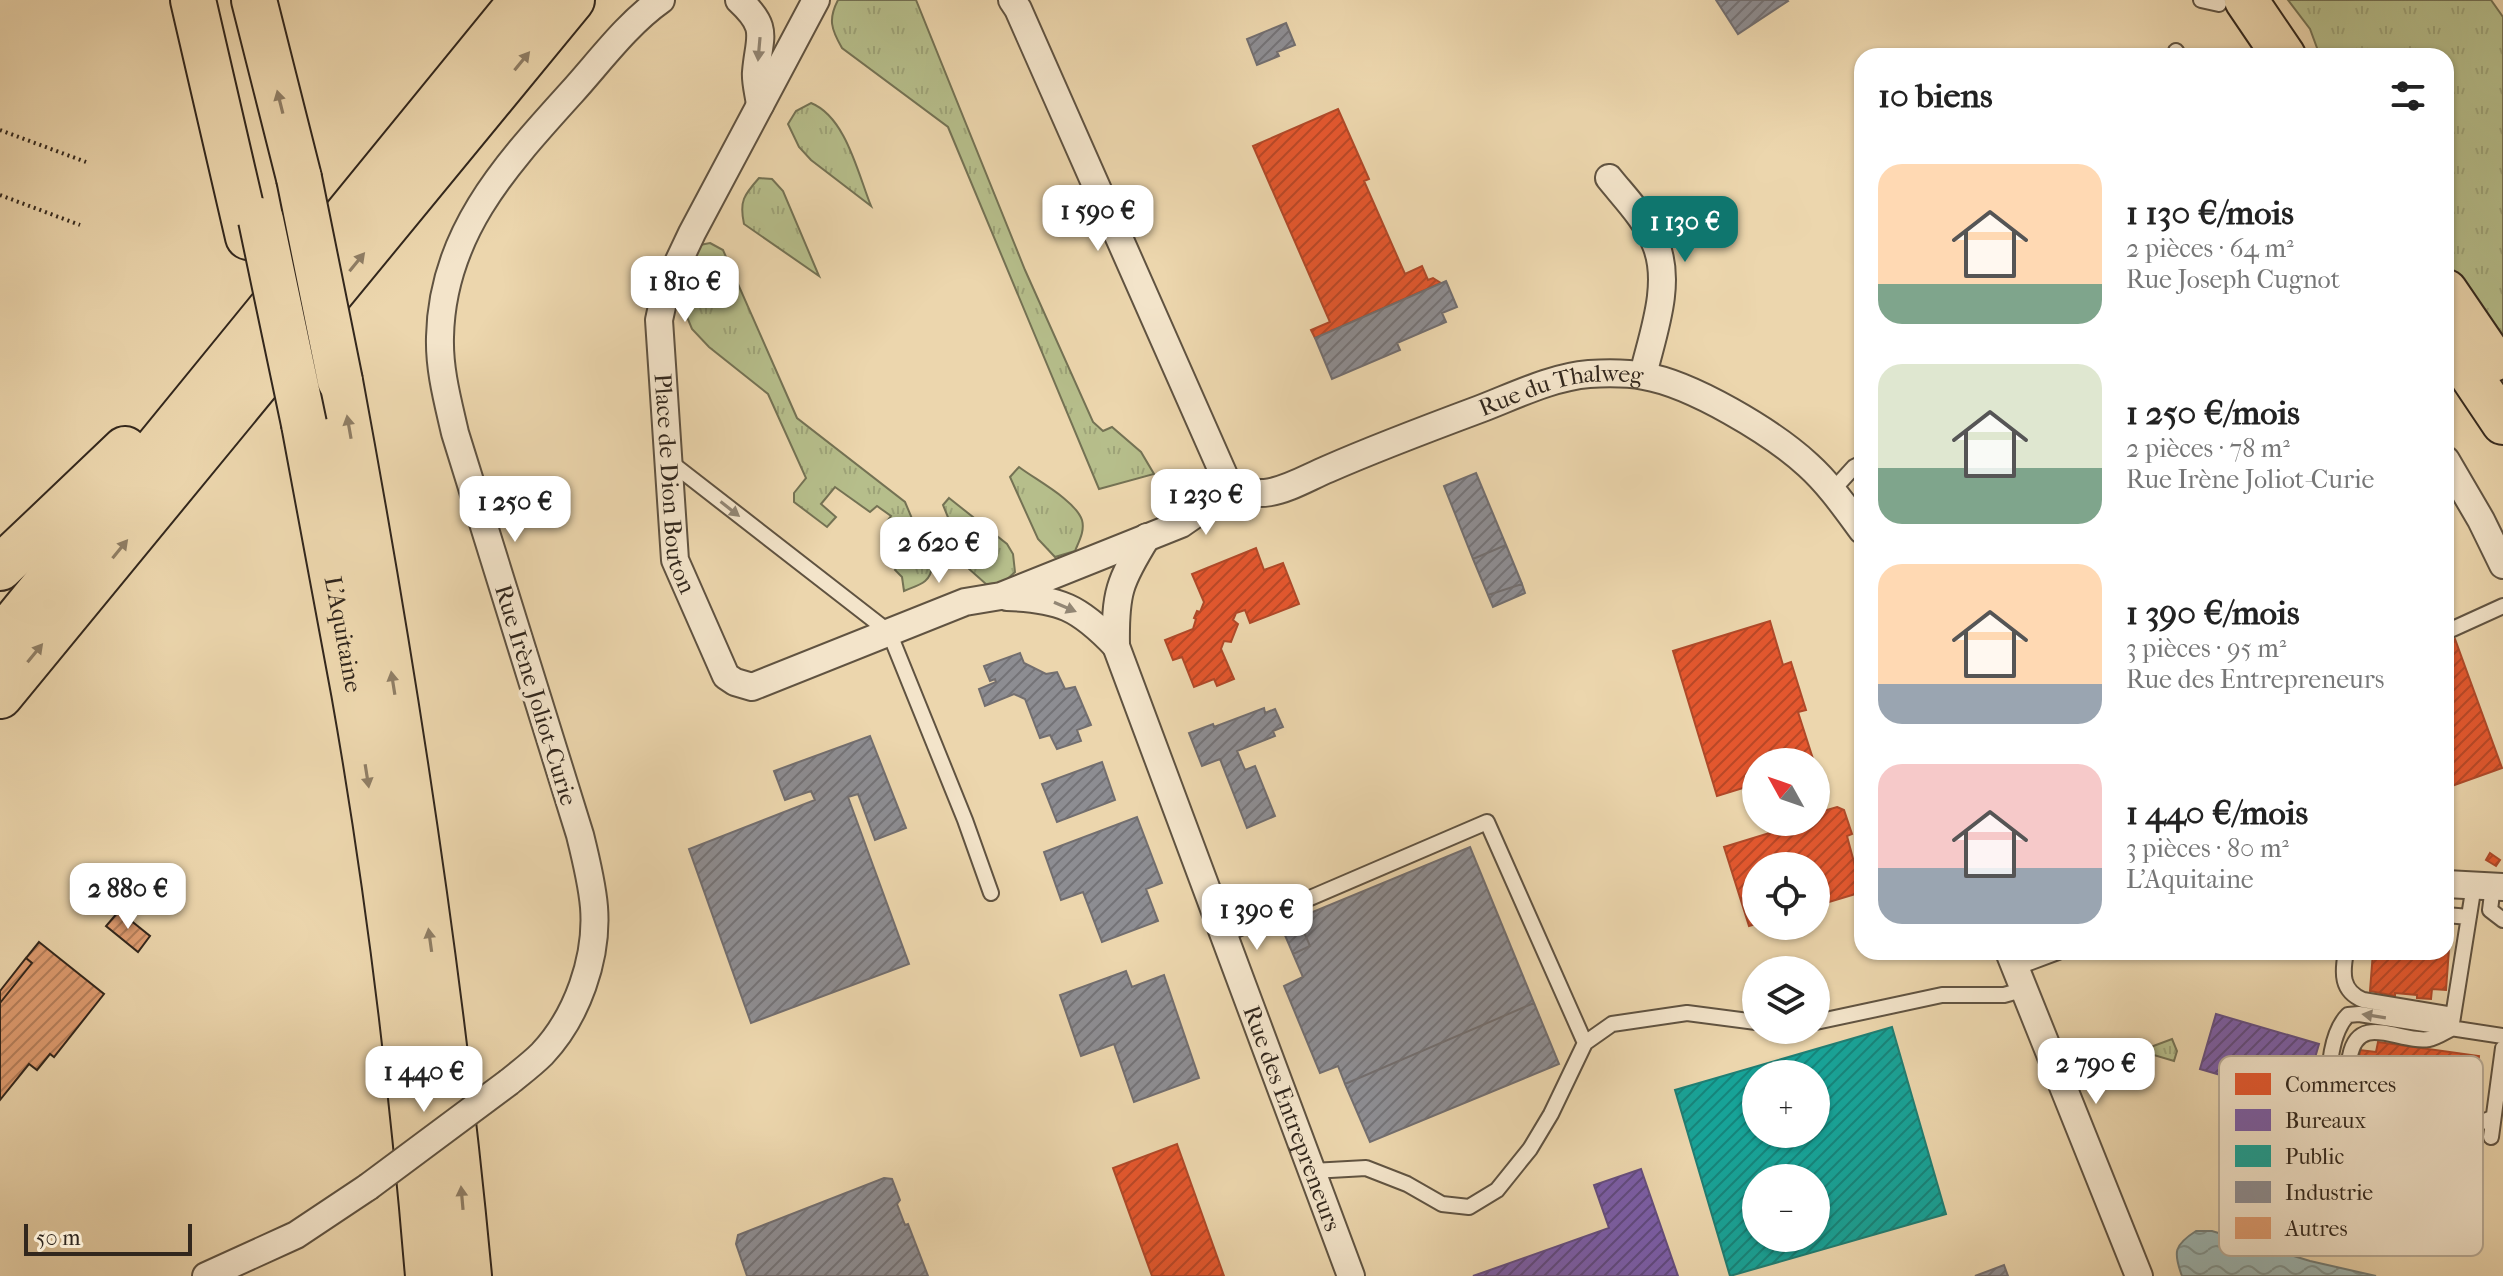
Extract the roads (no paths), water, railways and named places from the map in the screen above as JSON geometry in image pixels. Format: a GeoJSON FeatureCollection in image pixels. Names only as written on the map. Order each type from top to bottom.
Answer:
{"type":"FeatureCollection","features":[{"type":"Feature","properties":{"kind":"highway"},"geometry":{"type":"LineString","coordinates":[[193,0],[254,228]]}},
{"type":"Feature","properties":{"kind":"highway"},"geometry":{"type":"LineString","coordinates":[[208,0],[254,228]]}},
{"type":"Feature","properties":{"kind":"highway","name":"L'Aquitaine"},"geometry":{"type":"LineString","coordinates":[[254,0],[299,178],[340,381],[394,686],[460,1177],[469,1276]]}},
{"type":"Feature","properties":{"kind":"highway"},"geometry":{"type":"LineString","coordinates":[[0,696],[572,0]]}},
{"type":"Feature","properties":{"kind":"highway"},"geometry":{"type":"LineString","coordinates":[[0,568],[158,417],[216,353],[409,118],[506,18]]}},
{"type":"Feature","properties":{"kind":"highway"},"geometry":{"type":"LineString","coordinates":[[0,640],[506,18]]}},
{"type":"Feature","properties":{"kind":"highway","name":"L'Aquitaine"},"geometry":{"type":"LineString","coordinates":[[254,228],[354,693],[419,1168],[428,1276]]}},
{"type":"Feature","properties":{"kind":"main road"},"geometry":{"type":"LineString","coordinates":[[2221,1],[2250,48]]}},
{"type":"Feature","properties":{"kind":"main road"},"geometry":{"type":"LineString","coordinates":[[2221,1],[2275,48]]}},
{"type":"Feature","properties":{"kind":"main road"},"geometry":{"type":"LineString","coordinates":[[2454,303],[2503,375]]}},
{"type":"Feature","properties":{"kind":"main road"},"geometry":{"type":"LineString","coordinates":[[2454,350],[2503,423]]}},
{"type":"Feature","properties":{"kind":"street","name":"Rue Irène Joliot-Curie"},"geometry":{"type":"LineString","coordinates":[[206,1276],[296,1235],[368,1187],[509,1082],[542,1054],[578,998],[590,960],[595,911],[591,878],[455,433],[442,378],[440,337],[444,297],[462,239],[475,211],[499,176],[634,23],[661,0]]}},
{"type":"Feature","properties":{"kind":"street"},"geometry":{"type":"LineString","coordinates":[[739,0],[752,12],[761,36],[756,74],[760,105]]}},
{"type":"Feature","properties":{"kind":"street","name":"Place de Dion Bouton"},"geometry":{"type":"LineString","coordinates":[[816,0],[692,233],[666,288],[659,320],[675,560],[726,676],[752,687],[965,602],[1001,596],[1181,524],[1204,508],[1227,482]]}},
{"type":"Feature","properties":{"kind":"street"},"geometry":{"type":"LineString","coordinates":[[1012,0],[1227,482]]}},
{"type":"Feature","properties":{"kind":"street"},"geometry":{"type":"LineString","coordinates":[[1609,178],[1639,216],[1657,246],[1661,273],[1660,302],[1643,375]]}},
{"type":"Feature","properties":{"kind":"street","name":"Rue du Thalweg"},"geometry":{"type":"LineString","coordinates":[[1227,482],[1239,491],[1272,493],[1359,455],[1539,386],[1588,374],[1643,375],[1707,399],[1776,440],[1807,464],[1833,490],[1854,519]]}},
{"type":"Feature","properties":{"kind":"street"},"geometry":{"type":"LineString","coordinates":[[2454,475],[2503,565]]}},
{"type":"Feature","properties":{"kind":"street"},"geometry":{"type":"LineString","coordinates":[[1116,646],[1115,603],[1126,571],[1147,537]]}},
{"type":"Feature","properties":{"kind":"street"},"geometry":{"type":"LineString","coordinates":[[1001,596],[1040,598],[1067,605],[1099,628],[1116,646]]}},
{"type":"Feature","properties":{"kind":"street","name":"Rue des Entrepreneurs"},"geometry":{"type":"LineString","coordinates":[[1116,646],[1351,1276]]}},
{"type":"Feature","properties":{"kind":"street"},"geometry":{"type":"LineString","coordinates":[[2454,884],[2490,886]]}},
{"type":"Feature","properties":{"kind":"street"},"geometry":{"type":"LineString","coordinates":[[2015,970],[2139,1276]]}},
{"type":"Feature","properties":{"kind":"lane"},"geometry":{"type":"LineString","coordinates":[[668,461],[889,632],[991,893]]}},
{"type":"Feature","properties":{"kind":"lane"},"geometry":{"type":"LineString","coordinates":[[1833,490],[1854,467]]}},
{"type":"Feature","properties":{"kind":"lane"},"geometry":{"type":"LineString","coordinates":[[2454,628],[2503,606]]}},
{"type":"Feature","properties":{"kind":"lane"},"geometry":{"type":"LineString","coordinates":[[1224,935],[1487,822],[1585,1043]]}},
{"type":"Feature","properties":{"kind":"lane"},"geometry":{"type":"LineString","coordinates":[[2350,1056],[2352,1044],[2362,1035],[2375,1032],[2428,1039],[2452,1022],[2469,917],[2490,886]]}},
{"type":"Feature","properties":{"kind":"lane"},"geometry":{"type":"LineString","coordinates":[[2490,886],[2490,910],[2503,920]]}},
{"type":"Feature","properties":{"kind":"lane"},"geometry":{"type":"LineString","coordinates":[[2454,916],[2469,917]]}},
{"type":"Feature","properties":{"kind":"lane"},"geometry":{"type":"LineString","coordinates":[[1830,1019],[1942,995],[2004,995],[2015,970],[2039,960]]}},
{"type":"Feature","properties":{"kind":"lane"},"geometry":{"type":"LineString","coordinates":[[2344,960],[2342,971],[2346,988],[2353,996],[2503,1036]]}},
{"type":"Feature","properties":{"kind":"lane"},"geometry":{"type":"LineString","coordinates":[[1312,1171],[1366,1168],[1407,1184],[1442,1204],[1469,1207],[1497,1190],[1530,1149],[1551,1114],[1585,1043],[1612,1024],[1687,1013],[1742,1020]]}},
{"type":"Feature","properties":{"kind":"lane"},"geometry":{"type":"LineString","coordinates":[[2333,1056],[2337,1031],[2348,1015],[2452,1022]]}},
{"type":"Feature","properties":{"kind":"lane"},"geometry":{"type":"LineString","coordinates":[[2491,1137],[2503,1048]]}},
{"type":"Feature","properties":{"kind":"lane"},"geometry":{"type":"LineString","coordinates":[[2483,1122],[2492,1118]]}},
{"type":"Feature","properties":{"kind":"water"},"geometry":{"type":"Polygon","coordinates":[[[2196,1231],[2212,1231],[2219,1233],[2219,1256],[2294,1256],[2376,1276],[2182,1276],[2177,1250],[2196,1231]]]}}]}
